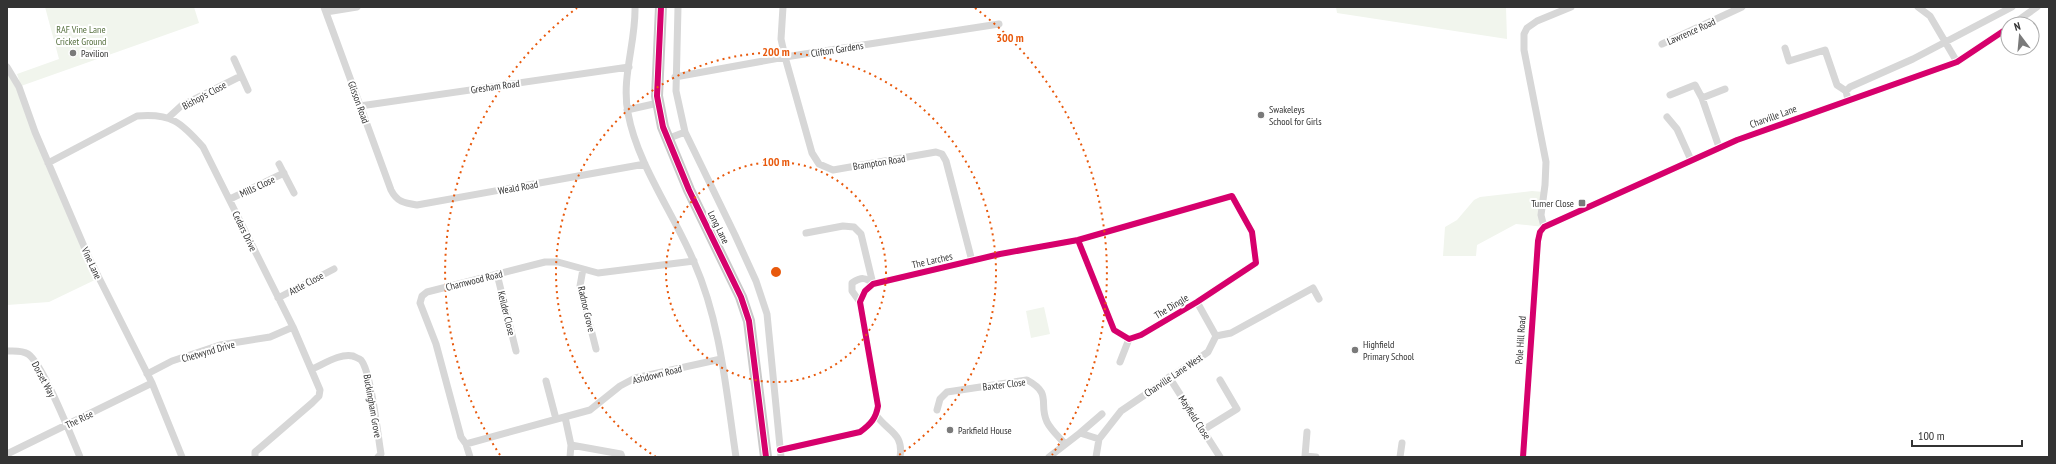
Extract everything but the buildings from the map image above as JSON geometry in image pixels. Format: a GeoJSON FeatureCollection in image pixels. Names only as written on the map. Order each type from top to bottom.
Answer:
{"type":"FeatureCollection","features":[{"type":"Feature","properties":{"kind":"main road","name":"Long Lane"},"geometry":{"type":"LineString","coordinates":[[661,7],[658,103],[667,139],[689,190],[741,297],[749,321],[766,457]]}},
{"type":"Feature","properties":{"kind":"street"},"geometry":{"type":"LineString","coordinates":[[325,9],[357,7]]}},
{"type":"Feature","properties":{"kind":"street"},"geometry":{"type":"LineString","coordinates":[[635,7],[629,67],[627,110],[632,133],[644,164],[694,261],[711,307],[721,359],[736,457]]}},
{"type":"Feature","properties":{"kind":"street","name":"Long Lane"},"geometry":{"type":"LineString","coordinates":[[678,7],[675,77],[676,91],[685,132],[756,281],[766,314],[781,453]]}},
{"type":"Feature","properties":{"kind":"street"},"geometry":{"type":"LineString","coordinates":[[783,7],[782,39],[785,57]]}},
{"type":"Feature","properties":{"kind":"street","name":"Pole Hill Road"},"geometry":{"type":"LineString","coordinates":[[1522,457],[1538,241],[1540,232],[1544,227],[1541,215],[1546,162],[1523,38],[1525,32],[1531,25],[1571,7]]}},
{"type":"Feature","properties":{"kind":"street","name":"Lawrence Road"},"geometry":{"type":"LineString","coordinates":[[1662,44],[1742,7]]}},
{"type":"Feature","properties":{"kind":"street"},"geometry":{"type":"LineString","coordinates":[[1918,7],[1930,16],[1957,62]]}},
{"type":"Feature","properties":{"kind":"street"},"geometry":{"type":"LineString","coordinates":[[1846,91],[1850,87],[1946,43],[2012,7]]}},
{"type":"Feature","properties":{"kind":"street"},"geometry":{"type":"LineString","coordinates":[[2025,16],[2037,7]]}},
{"type":"Feature","properties":{"kind":"street","name":"Glisson Road"},"geometry":{"type":"LineString","coordinates":[[325,9],[394,197]]}},
{"type":"Feature","properties":{"kind":"street","name":"Clifton Gardens"},"geometry":{"type":"LineString","coordinates":[[675,77],[785,57],[999,24]]}},
{"type":"Feature","properties":{"kind":"street","name":"Charville Lane"},"geometry":{"type":"LineString","coordinates":[[1544,227],[1719,147],[1773,126],[1957,62],[2000,33]]}},
{"type":"Feature","properties":{"kind":"street"},"geometry":{"type":"LineString","coordinates":[[1784,48],[1789,61],[1825,50],[1837,85],[1846,91],[1848,100]]}},
{"type":"Feature","properties":{"kind":"street","name":"Brampton Road"},"geometry":{"type":"LineString","coordinates":[[785,57],[812,153],[819,164],[833,170],[936,152],[942,154],[946,161],[972,261]]}},
{"type":"Feature","properties":{"kind":"street"},"geometry":{"type":"LineString","coordinates":[[234,59],[248,90]]}},
{"type":"Feature","properties":{"kind":"street","name":"Vine Lane"},"geometry":{"type":"LineString","coordinates":[[7,67],[19,87],[48,163],[90,258],[152,384],[182,457]]}},
{"type":"Feature","properties":{"kind":"street","name":"Gresham Road"},"geometry":{"type":"LineString","coordinates":[[360,106],[629,67]]}},
{"type":"Feature","properties":{"kind":"street","name":"Bishop's Close"},"geometry":{"type":"LineString","coordinates":[[169,117],[181,106],[241,76]]}},
{"type":"Feature","properties":{"kind":"street"},"geometry":{"type":"LineString","coordinates":[[1670,95],[1695,85],[1702,98],[1719,147]]}},
{"type":"Feature","properties":{"kind":"street"},"geometry":{"type":"LineString","coordinates":[[1702,98],[1725,89]]}},
{"type":"Feature","properties":{"kind":"street"},"geometry":{"type":"LineString","coordinates":[[627,110],[658,103]]}},
{"type":"Feature","properties":{"kind":"street"},"geometry":{"type":"LineString","coordinates":[[48,163],[137,116],[152,115],[169,117]]}},
{"type":"Feature","properties":{"kind":"street","name":"Cedars Drive"},"geometry":{"type":"LineString","coordinates":[[169,117],[190,132],[203,147],[293,327],[320,390],[319,396],[255,452],[255,457]]}},
{"type":"Feature","properties":{"kind":"street"},"geometry":{"type":"LineString","coordinates":[[1667,117],[1677,129],[1691,160]]}},
{"type":"Feature","properties":{"kind":"street"},"geometry":{"type":"LineString","coordinates":[[667,139],[685,132]]}},
{"type":"Feature","properties":{"kind":"street","name":"Mills Close"},"geometry":{"type":"LineString","coordinates":[[280,164],[294,193]]}},
{"type":"Feature","properties":{"kind":"street","name":"Weald Road"},"geometry":{"type":"LineString","coordinates":[[394,197],[401,203],[418,205],[644,164]]}},
{"type":"Feature","properties":{"kind":"street","name":"Mills Close"},"geometry":{"type":"LineString","coordinates":[[230,199],[284,173]]}},
{"type":"Feature","properties":{"kind":"street","name":"The Larches"},"geometry":{"type":"LineString","coordinates":[[876,415],[878,406],[860,302],[852,291],[852,283],[860,278],[868,279],[874,284],[972,261],[1078,240],[1232,196]]}},
{"type":"Feature","properties":{"kind":"street","name":"The Dingle"},"geometry":{"type":"LineString","coordinates":[[1130,339],[1141,335],[1197,302],[1256,262],[1252,232],[1232,196]]}},
{"type":"Feature","properties":{"kind":"street"},"geometry":{"type":"LineString","coordinates":[[806,233],[843,226],[854,227],[861,234],[874,284],[865,291],[860,302]]}},
{"type":"Feature","properties":{"kind":"street"},"geometry":{"type":"LineString","coordinates":[[1078,240],[1114,330],[1130,339],[1120,362]]}},
{"type":"Feature","properties":{"kind":"street","name":"Charnwood Road"},"geometry":{"type":"LineString","coordinates":[[470,457],[466,444],[461,438],[436,344],[420,303],[422,296],[427,292],[546,262],[558,262],[598,273],[611,273],[694,261]]}},
{"type":"Feature","properties":{"kind":"street","name":"Attle Close"},"geometry":{"type":"LineString","coordinates":[[278,298],[334,268]]}},
{"type":"Feature","properties":{"kind":"street","name":"Radnor Grove"},"geometry":{"type":"LineString","coordinates":[[583,269],[580,286],[596,349]]}},
{"type":"Feature","properties":{"kind":"street","name":"Keilder Close"},"geometry":{"type":"LineString","coordinates":[[497,274],[516,351]]}},
{"type":"Feature","properties":{"kind":"street"},"geometry":{"type":"LineString","coordinates":[[1197,302],[1216,336],[1231,333],[1313,288],[1319,300]]}},
{"type":"Feature","properties":{"kind":"street","name":"Chetwynd Drive"},"geometry":{"type":"LineString","coordinates":[[147,374],[172,361],[220,345],[270,337],[293,327]]}},
{"type":"Feature","properties":{"kind":"street","name":"Charville Lane West"},"geometry":{"type":"LineString","coordinates":[[1099,439],[1121,411],[1208,352],[1216,336]]}},
{"type":"Feature","properties":{"kind":"street","name":"Dorset Way"},"geometry":{"type":"LineString","coordinates":[[7,351],[24,352],[33,358],[67,425],[80,457]]}},
{"type":"Feature","properties":{"kind":"street","name":"Buckingham Grove"},"geometry":{"type":"LineString","coordinates":[[312,369],[342,356],[352,356],[361,360],[366,370],[377,426],[381,454],[378,457]]}},
{"type":"Feature","properties":{"kind":"street","name":"Ashdown Road"},"geometry":{"type":"LineString","coordinates":[[466,444],[590,410],[620,386],[635,378],[721,359]]}},
{"type":"Feature","properties":{"kind":"street","name":"Mayfield Close"},"geometry":{"type":"LineString","coordinates":[[1169,377],[1220,457]]}},
{"type":"Feature","properties":{"kind":"street","name":"Baxter Close"},"geometry":{"type":"LineString","coordinates":[[937,410],[940,399],[948,392],[1027,380],[1038,386],[1043,396],[1047,422],[1065,444]]}},
{"type":"Feature","properties":{"kind":"street"},"geometry":{"type":"LineString","coordinates":[[1203,430],[1237,409],[1220,380]]}},
{"type":"Feature","properties":{"kind":"street"},"geometry":{"type":"LineString","coordinates":[[546,382],[556,419]]}},
{"type":"Feature","properties":{"kind":"street","name":"The Rise"},"geometry":{"type":"LineString","coordinates":[[7,454],[152,384]]}},
{"type":"Feature","properties":{"kind":"street"},"geometry":{"type":"LineString","coordinates":[[1049,457],[1102,414]]}},
{"type":"Feature","properties":{"kind":"street"},"geometry":{"type":"LineString","coordinates":[[781,453],[860,432],[869,425],[876,415],[883,425],[895,432],[902,448],[900,457]]}},
{"type":"Feature","properties":{"kind":"street"},"geometry":{"type":"LineString","coordinates":[[565,417],[571,445],[570,457]]}},
{"type":"Feature","properties":{"kind":"street"},"geometry":{"type":"LineString","coordinates":[[1307,432],[1305,456],[1316,457]]}},
{"type":"Feature","properties":{"kind":"street"},"geometry":{"type":"LineString","coordinates":[[1080,433],[1099,439],[1096,457]]}},
{"type":"Feature","properties":{"kind":"street"},"geometry":{"type":"LineString","coordinates":[[1400,457],[1402,443]]}},
{"type":"Feature","properties":{"kind":"street"},"geometry":{"type":"LineString","coordinates":[[571,445],[621,454],[622,457]]}},
{"type":"Feature","properties":{"kind":"green space","name":"RAF Vine Lane Cricket Ground"},"geometry":{"type":"Polygon","coordinates":[[[45,7],[194,7],[199,23],[21,86],[17,74],[59,59],[45,7]]]}},
{"type":"Feature","properties":{"kind":"green space"},"geometry":{"type":"Polygon","coordinates":[[[1336,7],[1506,7],[1507,39],[1337,13],[1336,7]]]}},
{"type":"Feature","properties":{"kind":"green space"},"geometry":{"type":"Polygon","coordinates":[[[7,70],[27,111],[45,164],[99,278],[49,302],[7,305],[7,70]]]}},
{"type":"Feature","properties":{"kind":"green space"},"geometry":{"type":"Polygon","coordinates":[[[1532,191],[1544,192],[1544,227],[1516,224],[1477,245],[1476,256],[1443,256],[1445,227],[1457,220],[1474,200],[1480,197],[1532,191]]]}},
{"type":"Feature","properties":{"kind":"green space"},"geometry":{"type":"Polygon","coordinates":[[[1044,307],[1050,334],[1031,338],[1026,311],[1044,307]]]}},
{"type":"Feature","properties":{"kind":"cycle path"},"geometry":{"type":"LineString","coordinates":[[661,7],[657,96],[663,127],[689,190],[741,297],[749,321],[766,457]]}},
{"type":"Feature","properties":{"kind":"cycle path"},"geometry":{"type":"LineString","coordinates":[[1523,457],[1538,241],[1540,232],[1544,227],[1737,140],[1957,62],[2000,33]]}},
{"type":"Feature","properties":{"kind":"cycle path"},"geometry":{"type":"LineString","coordinates":[[780,450],[860,432],[870,423],[876,414],[878,406],[860,302],[865,291],[873,284],[1000,254],[1078,240],[1232,196],[1252,232],[1256,263],[1197,302],[1141,335],[1129,339],[1114,330],[1078,240]]}},
{"type":"Feature","properties":{"kind":"place","name":"Pavilion"},"geometry":{"type":"Point","coordinates":[73,53]}},
{"type":"Feature","properties":{"kind":"place","name":"Swakeleys School for Girls"},"geometry":{"type":"Point","coordinates":[1261,115]}},
{"type":"Feature","properties":{"kind":"place","name":"Turner Close"},"geometry":{"type":"Point","coordinates":[1582,203]}},
{"type":"Feature","properties":{"kind":"place","name":"Highfield Primary School"},"geometry":{"type":"Point","coordinates":[1355,350]}},
{"type":"Feature","properties":{"kind":"place","name":"Parkfield House"},"geometry":{"type":"Point","coordinates":[950,430]}}]}
